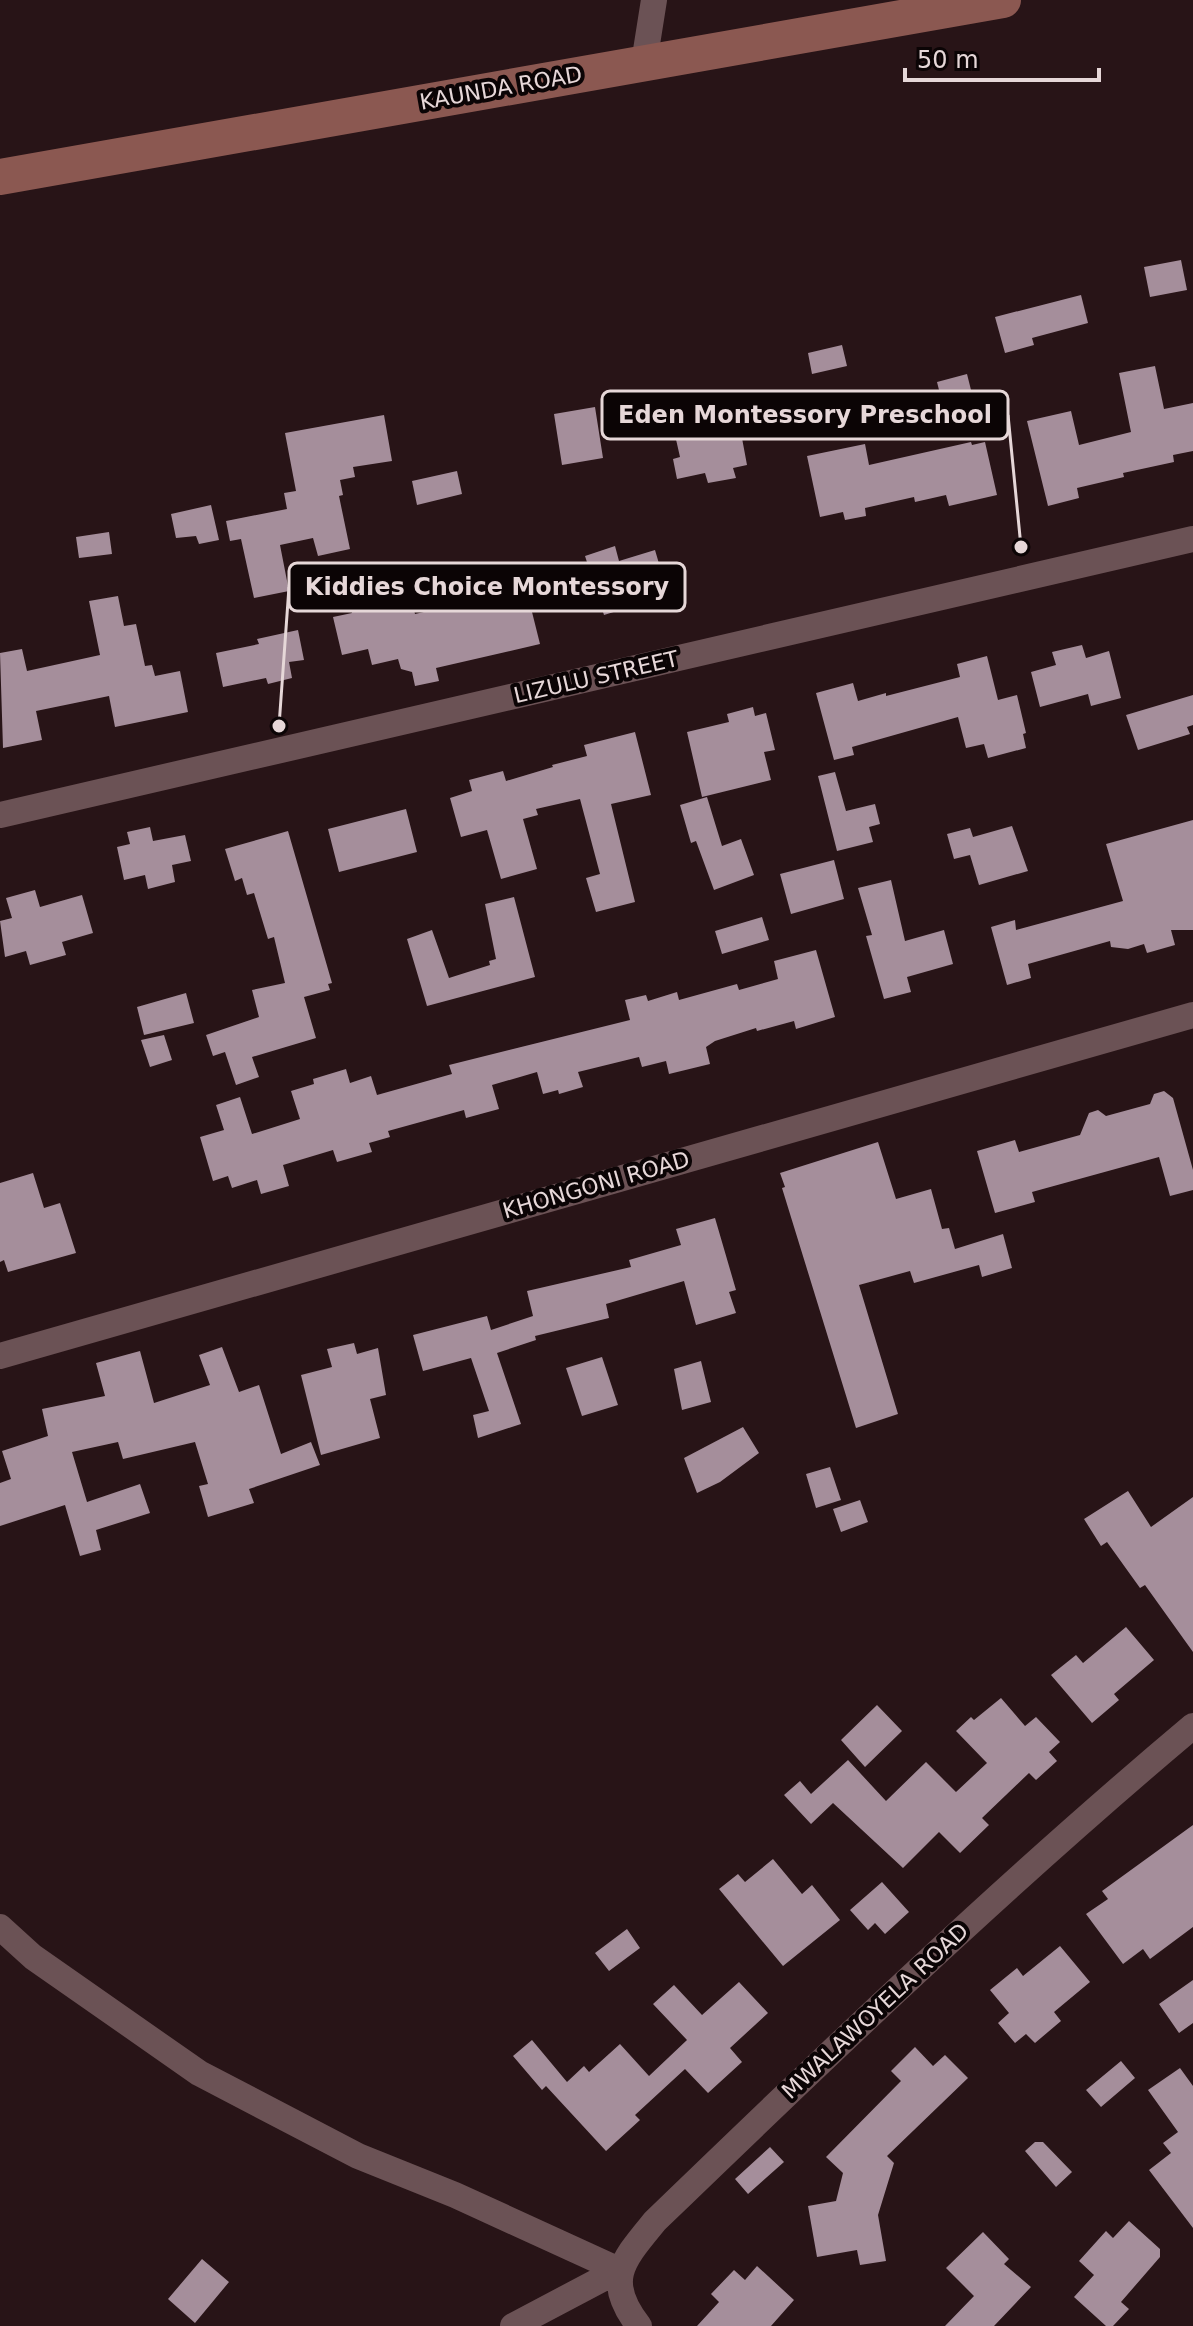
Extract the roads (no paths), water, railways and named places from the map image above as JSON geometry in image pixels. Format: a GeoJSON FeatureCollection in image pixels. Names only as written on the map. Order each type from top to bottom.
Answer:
{"type":"FeatureCollection","features":[{"type":"Feature","properties":{"kind":"main road","name":"KAUNDA ROAD"},"geometry":{"type":"LineString","coordinates":[[0,177],[1003,0]]}},
{"type":"Feature","properties":{"kind":"street"},"geometry":{"type":"LineString","coordinates":[[644,63],[654,0]]}},
{"type":"Feature","properties":{"kind":"street","name":"LIZULU STREET"},"geometry":{"type":"LineString","coordinates":[[0,815],[1193,539]]}},
{"type":"Feature","properties":{"kind":"street","name":"KHONGONI ROAD"},"geometry":{"type":"LineString","coordinates":[[0,1356],[1193,1015]]}},
{"type":"Feature","properties":{"kind":"street","name":"MWALAWOYELA ROAD"},"geometry":{"type":"LineString","coordinates":[[619,2270],[623,2259],[655,2221],[886,1997],[1069,1831],[1193,1726]]}},
{"type":"Feature","properties":{"kind":"street"},"geometry":{"type":"LineString","coordinates":[[0,1927],[33,1957],[199,2073],[358,2156],[455,2195],[619,2270]]}},
{"type":"Feature","properties":{"kind":"street"},"geometry":{"type":"LineString","coordinates":[[513,2326],[619,2270]]}},
{"type":"Feature","properties":{"kind":"street"},"geometry":{"type":"LineString","coordinates":[[619,2270],[621,2298],[639,2326]]}},
{"type":"Feature","properties":{"kind":"place","name":"Eden Montessory Preschool"},"geometry":{"type":"Point","coordinates":[1021,547]}},
{"type":"Feature","properties":{"kind":"place","name":"Kiddies Choice Montessory"},"geometry":{"type":"Point","coordinates":[279,726]}}]}
